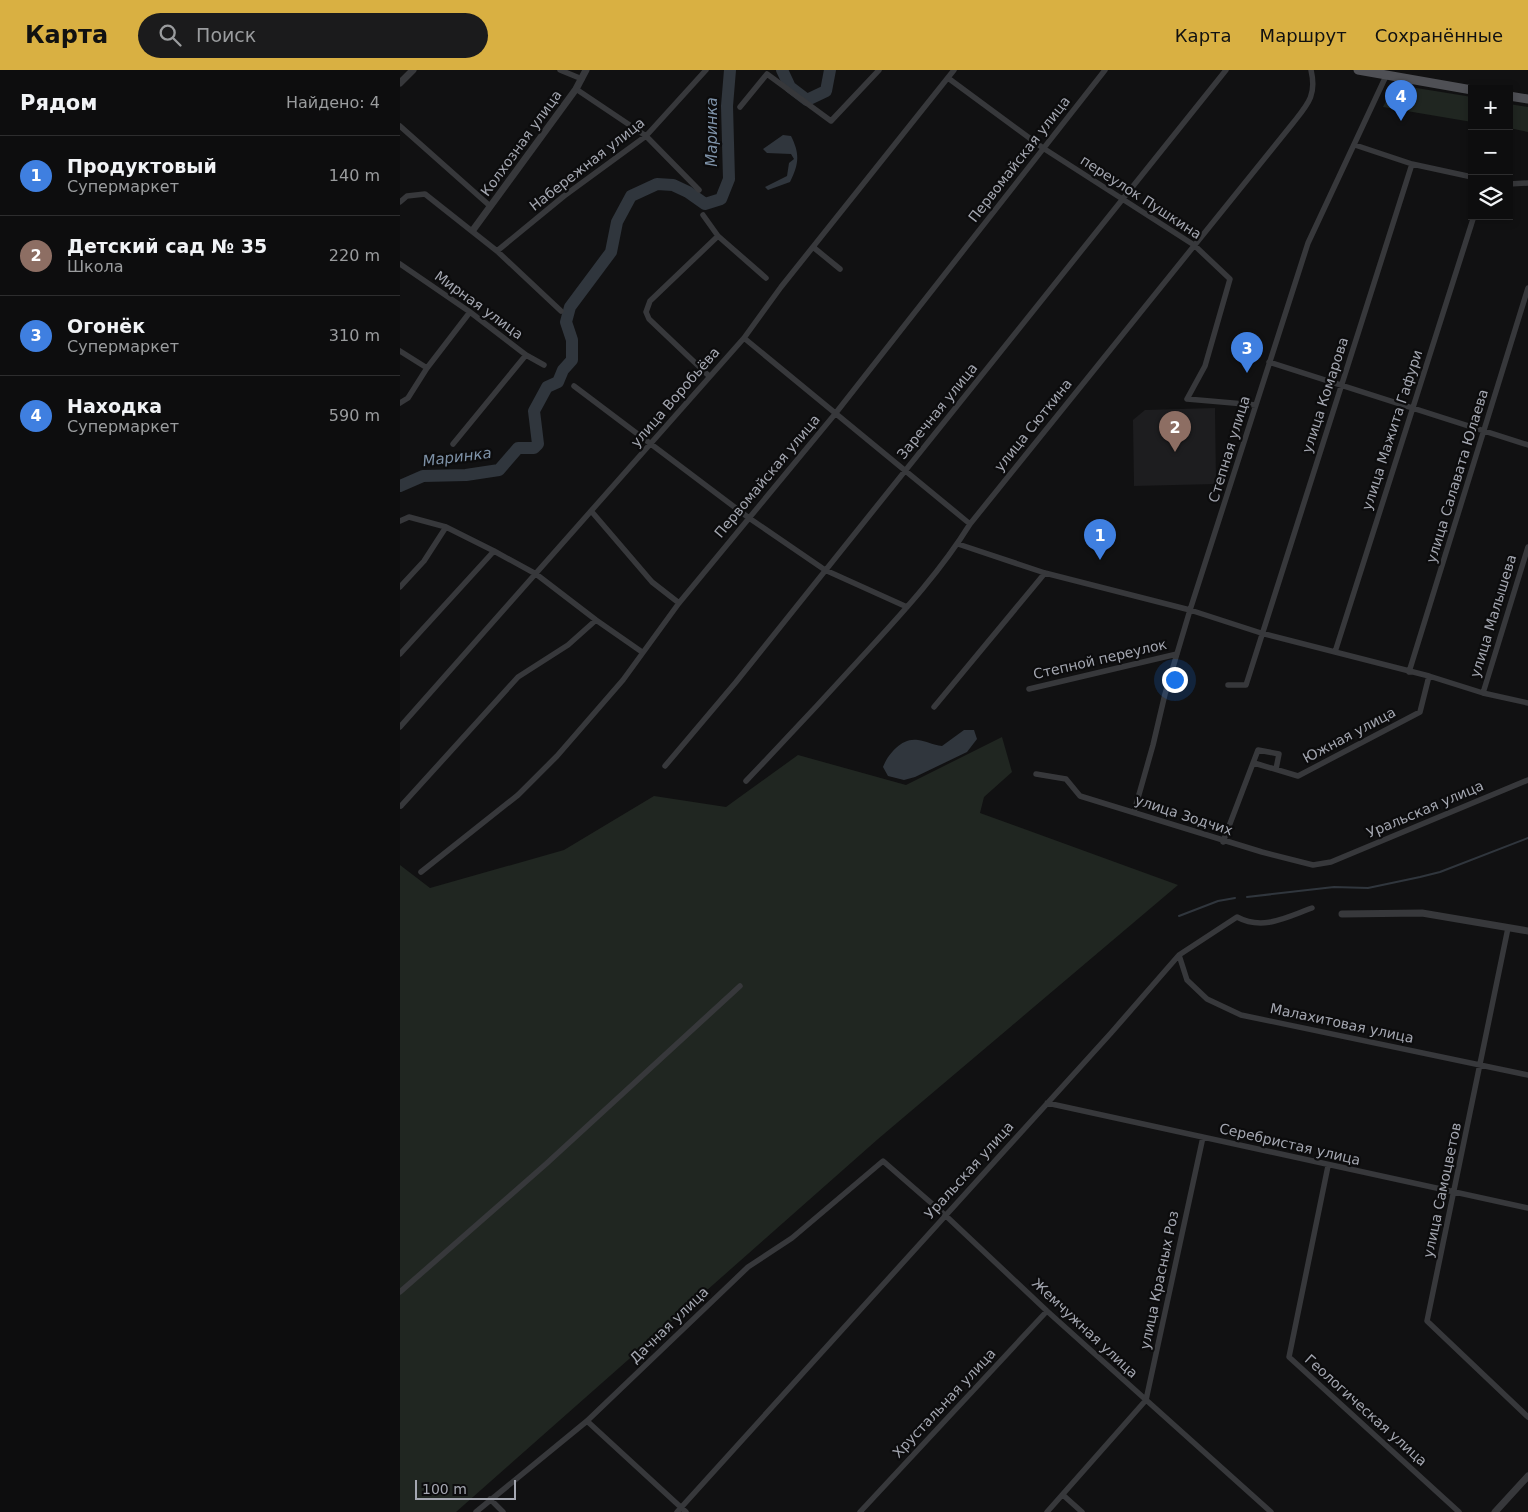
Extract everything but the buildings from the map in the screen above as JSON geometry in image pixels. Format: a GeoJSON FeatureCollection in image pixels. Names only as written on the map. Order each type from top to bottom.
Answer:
{"type":"FeatureCollection","features":[{"type":"Feature","properties":{"kind":"main road"},"geometry":{"type":"LineString","coordinates":[[1358,70],[1393,74],[1468,89]]}},
{"type":"Feature","properties":{"kind":"main road"},"geometry":{"type":"LineString","coordinates":[[1513,97],[1528,99]]}},
{"type":"Feature","properties":{"kind":"street"},"geometry":{"type":"LineString","coordinates":[[400,83],[413,70]]}},
{"type":"Feature","properties":{"kind":"street"},"geometry":{"type":"LineString","coordinates":[[560,70],[582,80]]}},
{"type":"Feature","properties":{"kind":"street","name":"Колхозная улица"},"geometry":{"type":"LineString","coordinates":[[473,230],[576,89],[586,70]]}},
{"type":"Feature","properties":{"kind":"street","name":"Набережная улица"},"geometry":{"type":"LineString","coordinates":[[497,251],[564,196],[646,136],[706,70]]}},
{"type":"Feature","properties":{"kind":"street"},"geometry":{"type":"LineString","coordinates":[[740,107],[767,74],[831,121],[879,70]]}},
{"type":"Feature","properties":{"kind":"street","name":"улица Воробьёва"},"geometry":{"type":"LineString","coordinates":[[400,727],[744,338],[813,247],[954,70]]}},
{"type":"Feature","properties":{"kind":"street","name":"Первомайская улица"},"geometry":{"type":"LineString","coordinates":[[421,872],[518,795],[557,756],[622,680],[679,603],[835,414],[1105,70]]}},
{"type":"Feature","properties":{"kind":"street","name":"Заречная улица"},"geometry":{"type":"LineString","coordinates":[[665,766],[736,682],[1226,70]]}},
{"type":"Feature","properties":{"kind":"street","name":"улица Сюткина"},"geometry":{"type":"LineString","coordinates":[[746,781],[907,607],[958,544],[970,524],[1311,100],[1314,83],[1311,70]]}},
{"type":"Feature","properties":{"kind":"street","name":"Степная улица"},"geometry":{"type":"LineString","coordinates":[[1134,812],[1190,610],[1308,243],[1354,145],[1393,74]]}},
{"type":"Feature","properties":{"kind":"street","name":"переулок Пушкина"},"geometry":{"type":"LineString","coordinates":[[948,78],[1043,148],[1124,198],[1194,245],[1230,279],[1204,366],[1187,399],[1256,404]]}},
{"type":"Feature","properties":{"kind":"street"},"geometry":{"type":"LineString","coordinates":[[576,89],[646,136],[699,190]]}},
{"type":"Feature","properties":{"kind":"street"},"geometry":{"type":"LineString","coordinates":[[400,126],[490,206]]}},
{"type":"Feature","properties":{"kind":"street"},"geometry":{"type":"LineString","coordinates":[[1354,145],[1412,164],[1468,176]]}},
{"type":"Feature","properties":{"kind":"street","name":"улица Комарова"},"geometry":{"type":"LineString","coordinates":[[1228,685],[1246,685],[1412,164]]}},
{"type":"Feature","properties":{"kind":"street"},"geometry":{"type":"LineString","coordinates":[[1513,184],[1528,183]]}},
{"type":"Feature","properties":{"kind":"street"},"geometry":{"type":"LineString","coordinates":[[400,202],[407,196],[425,194],[473,230],[561,311]]}},
{"type":"Feature","properties":{"kind":"street"},"geometry":{"type":"LineString","coordinates":[[702,215],[718,236],[766,278]]}},
{"type":"Feature","properties":{"kind":"street","name":"улица Мажита Гафури"},"geometry":{"type":"LineString","coordinates":[[1335,652],[1473,220]]}},
{"type":"Feature","properties":{"kind":"street"},"geometry":{"type":"LineString","coordinates":[[709,376],[649,318],[646,312],[650,301],[718,236]]}},
{"type":"Feature","properties":{"kind":"street"},"geometry":{"type":"LineString","coordinates":[[813,247],[840,269]]}},
{"type":"Feature","properties":{"kind":"street","name":"Мирная улица"},"geometry":{"type":"LineString","coordinates":[[400,264],[470,312],[526,356],[544,365]]}},
{"type":"Feature","properties":{"kind":"street","name":"улица Салавата Юлаева"},"geometry":{"type":"LineString","coordinates":[[1409,672],[1528,288]]}},
{"type":"Feature","properties":{"kind":"street"},"geometry":{"type":"LineString","coordinates":[[400,403],[408,398],[427,368],[470,312]]}},
{"type":"Feature","properties":{"kind":"street"},"geometry":{"type":"LineString","coordinates":[[744,338],[970,524]]}},
{"type":"Feature","properties":{"kind":"street"},"geometry":{"type":"LineString","coordinates":[[400,351],[427,368]]}},
{"type":"Feature","properties":{"kind":"street"},"geometry":{"type":"LineString","coordinates":[[454,444],[526,356]]}},
{"type":"Feature","properties":{"kind":"street"},"geometry":{"type":"LineString","coordinates":[[1269,362],[1528,445]]}},
{"type":"Feature","properties":{"kind":"street"},"geometry":{"type":"LineString","coordinates":[[574,386],[749,518],[825,570],[907,607]]}},
{"type":"Feature","properties":{"kind":"street"},"geometry":{"type":"LineString","coordinates":[[592,512],[652,582],[679,603]]}},
{"type":"Feature","properties":{"kind":"street"},"geometry":{"type":"LineString","coordinates":[[400,521],[409,517],[446,527],[494,551],[536,574],[642,652]]}},
{"type":"Feature","properties":{"kind":"street"},"geometry":{"type":"LineString","coordinates":[[400,587],[424,560],[446,527]]}},
{"type":"Feature","properties":{"kind":"street"},"geometry":{"type":"LineString","coordinates":[[958,544],[1045,573],[1190,610],[1261,634],[1429,676],[1482,693],[1528,703]]}},
{"type":"Feature","properties":{"kind":"street","name":"улица Малышева"},"geometry":{"type":"LineString","coordinates":[[1482,693],[1528,547]]}},
{"type":"Feature","properties":{"kind":"street"},"geometry":{"type":"LineString","coordinates":[[400,654],[494,551]]}},
{"type":"Feature","properties":{"kind":"street"},"geometry":{"type":"LineString","coordinates":[[934,707],[1045,573]]}},
{"type":"Feature","properties":{"kind":"street"},"geometry":{"type":"LineString","coordinates":[[401,806],[518,677],[568,645],[596,620]]}},
{"type":"Feature","properties":{"kind":"street","name":"Степной переулок"},"geometry":{"type":"LineString","coordinates":[[1030,689],[1177,654]]}},
{"type":"Feature","properties":{"kind":"street","name":"Южная улица"},"geometry":{"type":"LineString","coordinates":[[1254,763],[1298,776],[1420,712],[1429,676]]}},
{"type":"Feature","properties":{"kind":"street"},"geometry":{"type":"LineString","coordinates":[[1223,842],[1258,750],[1280,754],[1276,769]]}},
{"type":"Feature","properties":{"kind":"street","name":"улица Зодчих"},"geometry":{"type":"LineString","coordinates":[[1036,774],[1066,779],[1080,796],[1223,842],[1313,865],[1332,862]]}},
{"type":"Feature","properties":{"kind":"street","name":"Уральская улица"},"geometry":{"type":"LineString","coordinates":[[1332,862],[1528,780]]}},
{"type":"Feature","properties":{"kind":"street","name":"Уральская улица"},"geometry":{"type":"LineString","coordinates":[[681,1511],[1179,955],[1237,917],[1249,924],[1268,924],[1312,908]]}},
{"type":"Feature","properties":{"kind":"street"},"geometry":{"type":"LineString","coordinates":[[1342,914],[1422,913],[1528,931]]}},
{"type":"Feature","properties":{"kind":"street","name":"улица Самоцветов"},"geometry":{"type":"LineString","coordinates":[[1508,928],[1455,1193],[1427,1321],[1528,1417]]}},
{"type":"Feature","properties":{"kind":"street","name":"Малахитовая улица"},"geometry":{"type":"LineString","coordinates":[[1179,955],[1187,980],[1207,999],[1241,1015],[1528,1075]]}},
{"type":"Feature","properties":{"kind":"street"},"geometry":{"type":"LineString","coordinates":[[400,1292],[543,1166],[740,986]]}},
{"type":"Feature","properties":{"kind":"street","name":"Серебристая улица"},"geometry":{"type":"LineString","coordinates":[[1047,1104],[1528,1208]]}},
{"type":"Feature","properties":{"kind":"street","name":"улица Красных Роз"},"geometry":{"type":"LineString","coordinates":[[1048,1512],[1146,1400],[1203,1137]]}},
{"type":"Feature","properties":{"kind":"street","name":"Жемчужная улица"},"geometry":{"type":"LineString","coordinates":[[883,1161],[945,1215],[1048,1311],[1271,1512]]}},
{"type":"Feature","properties":{"kind":"street","name":"Дачная улица"},"geometry":{"type":"LineString","coordinates":[[476,1512],[587,1421],[748,1266],[792,1238],[883,1161]]}},
{"type":"Feature","properties":{"kind":"street","name":"Геологическая улица"},"geometry":{"type":"LineString","coordinates":[[1328,1166],[1289,1357],[1459,1512]]}},
{"type":"Feature","properties":{"kind":"street","name":"Хрустальная улица"},"geometry":{"type":"LineString","coordinates":[[860,1512],[1048,1311]]}},
{"type":"Feature","properties":{"kind":"street"},"geometry":{"type":"LineString","coordinates":[[587,1421],[681,1511]]}},
{"type":"Feature","properties":{"kind":"street"},"geometry":{"type":"LineString","coordinates":[[1495,1512],[1528,1476]]}},
{"type":"Feature","properties":{"kind":"street"},"geometry":{"type":"LineString","coordinates":[[1063,1495],[1082,1512]]}},
{"type":"Feature","properties":{"kind":"street"},"geometry":{"type":"LineString","coordinates":[[490,1499],[503,1512]]}},
{"type":"Feature","properties":{"kind":"shaded area"},"geometry":{"type":"Polygon","coordinates":[[[1398,85],[1468,96],[1468,121],[1383,107],[1391,91],[1398,85]]]}},
{"type":"Feature","properties":{"kind":"shaded area"},"geometry":{"type":"Polygon","coordinates":[[[1513,105],[1528,107],[1528,132],[1513,129],[1513,105]]]}},
{"type":"Feature","properties":{"kind":"shaded area"},"geometry":{"type":"Polygon","coordinates":[[[783,135],[791,136],[794,142],[797,164],[790,182],[768,190],[765,187],[787,176],[789,163],[794,159],[791,154],[767,153],[763,149],[783,135]]]}},
{"type":"Feature","properties":{"kind":"shaded area"},"geometry":{"type":"Polygon","coordinates":[[[1215,408],[1216,484],[1134,486],[1133,420],[1145,410],[1215,408]]]}},
{"type":"Feature","properties":{"kind":"shaded area"},"geometry":{"type":"Polygon","coordinates":[[[964,730],[974,730],[977,739],[967,752],[915,777],[904,780],[888,776],[883,767],[892,752],[906,741],[918,740],[942,746],[964,730]]]}},
{"type":"Feature","properties":{"kind":"shaded area"},"geometry":{"type":"Polygon","coordinates":[[[1002,737],[1012,772],[984,797],[980,813],[1178,885],[878,1139],[456,1512],[400,1512],[400,865],[430,888],[564,850],[654,796],[726,807],[798,755],[906,785],[1002,737]]]}},
{"type":"Feature","properties":{"kind":"waterway","name":"Маринка"},"geometry":{"type":"LineString","coordinates":[[400,486],[423,476],[466,475],[499,470],[518,448],[534,448],[538,444],[534,411],[547,387],[558,382],[563,370],[572,360],[572,340],[566,322],[570,307],[611,252],[617,222],[631,196],[657,184],[673,185],[688,192],[705,204],[721,199],[729,179],[727,106],[730,70]]}},
{"type":"Feature","properties":{"kind":"waterway","name":"Маринка"},"geometry":{"type":"LineString","coordinates":[[782,70],[790,87],[807,100],[826,91],[830,70]]}},
{"type":"Feature","properties":{"kind":"waterway"},"geometry":{"type":"LineString","coordinates":[[1247,897],[1334,887],[1368,888],[1440,872],[1528,838]]}},
{"type":"Feature","properties":{"kind":"waterway"},"geometry":{"type":"LineString","coordinates":[[1179,916],[1218,901],[1235,898]]}},
{"type":"Feature","properties":{"kind":"place","name":"Находка"},"geometry":{"type":"Point","coordinates":[1401,121]}},
{"type":"Feature","properties":{"kind":"place","name":"Огонёк"},"geometry":{"type":"Point","coordinates":[1247,373]}},
{"type":"Feature","properties":{"kind":"place","name":"Детский сад № 35"},"geometry":{"type":"Point","coordinates":[1175,452]}},
{"type":"Feature","properties":{"kind":"place","name":"Продуктовый"},"geometry":{"type":"Point","coordinates":[1100,560]}}]}
